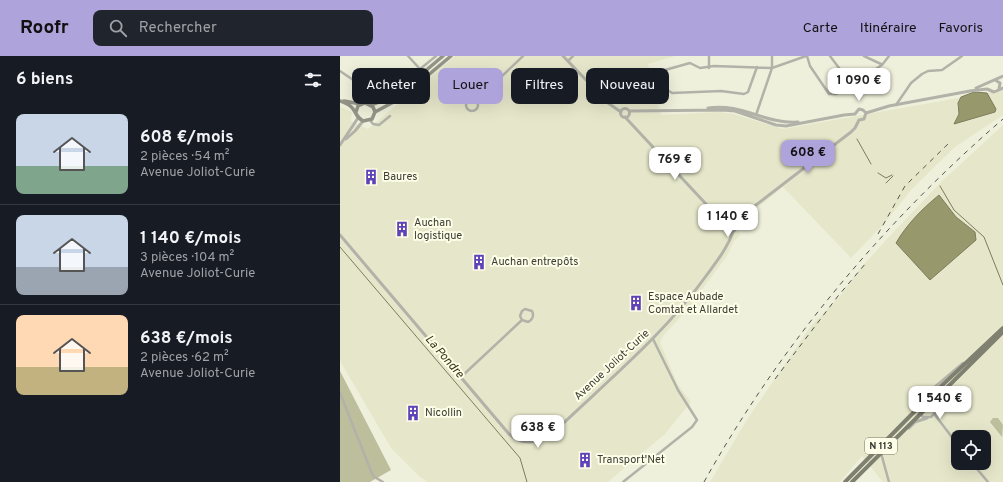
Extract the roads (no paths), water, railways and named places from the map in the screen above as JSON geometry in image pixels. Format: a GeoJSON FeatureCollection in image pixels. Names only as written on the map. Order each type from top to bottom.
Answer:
{"type":"FeatureCollection","features":[{"type":"Feature","properties":{"kind":"main road"},"geometry":{"type":"LineString","coordinates":[[429,68],[443,56]]}},
{"type":"Feature","properties":{"kind":"main road"},"geometry":{"type":"LineString","coordinates":[[340,101],[350,105],[356,112],[358,118],[363,121],[370,120],[375,112],[401,98],[451,56]]}},
{"type":"Feature","properties":{"kind":"main road"},"geometry":{"type":"LineString","coordinates":[[340,101],[352,103]]}},
{"type":"Feature","properties":{"kind":"main road"},"geometry":{"type":"LineString","coordinates":[[356,112],[362,104]]}},
{"type":"Feature","properties":{"kind":"main road"},"geometry":{"type":"LineString","coordinates":[[370,104],[375,112]]}},
{"type":"Feature","properties":{"kind":"main road","name":"N 113"},"geometry":{"type":"LineString","coordinates":[[845,482],[930,397],[1003,328]]}},
{"type":"Feature","properties":{"kind":"main road","name":"N 113"},"geometry":{"type":"LineString","coordinates":[[852,482],[1003,332]]}},
{"type":"Feature","properties":{"kind":"street"},"geometry":{"type":"LineString","coordinates":[[408,56],[419,68]]}},
{"type":"Feature","properties":{"kind":"street"},"geometry":{"type":"LineString","coordinates":[[421,68],[436,56]]}},
{"type":"Feature","properties":{"kind":"street"},"geometry":{"type":"LineString","coordinates":[[503,75],[523,56]]}},
{"type":"Feature","properties":{"kind":"street"},"geometry":{"type":"LineString","coordinates":[[563,56],[611,105],[622,110],[627,109],[635,112],[732,107],[776,121],[804,122]]}},
{"type":"Feature","properties":{"kind":"street"},"geometry":{"type":"LineString","coordinates":[[568,61],[573,56]]}},
{"type":"Feature","properties":{"kind":"street"},"geometry":{"type":"LineString","coordinates":[[709,56],[709,68]]}},
{"type":"Feature","properties":{"kind":"street"},"geometry":{"type":"LineString","coordinates":[[756,119],[772,68],[772,56]]}},
{"type":"Feature","properties":{"kind":"street"},"geometry":{"type":"LineString","coordinates":[[757,67],[748,92],[744,94],[721,91],[672,93],[666,89],[662,75],[665,70],[690,63],[697,67],[709,68],[714,66],[757,67],[772,68],[806,56],[810,66],[830,94],[836,94],[882,64],[889,56]]}},
{"type":"Feature","properties":{"kind":"street"},"geometry":{"type":"LineString","coordinates":[[830,56],[851,84]]}},
{"type":"Feature","properties":{"kind":"street"},"geometry":{"type":"LineString","coordinates":[[864,56],[882,64]]}},
{"type":"Feature","properties":{"kind":"street"},"geometry":{"type":"LineString","coordinates":[[896,105],[911,83],[922,74],[928,71],[942,70],[962,56]]}},
{"type":"Feature","properties":{"kind":"street"},"geometry":{"type":"LineString","coordinates":[[340,71],[352,79]]}},
{"type":"Feature","properties":{"kind":"street"},"geometry":{"type":"LineString","coordinates":[[970,91],[1003,76]]}},
{"type":"Feature","properties":{"kind":"street"},"geometry":{"type":"LineString","coordinates":[[866,113],[896,105],[970,91],[989,90],[994,92],[999,90],[1003,76]]}},
{"type":"Feature","properties":{"kind":"street"},"geometry":{"type":"LineString","coordinates":[[993,80],[1001,86]]}},
{"type":"Feature","properties":{"kind":"street"},"geometry":{"type":"LineString","coordinates":[[988,84],[989,90]]}},
{"type":"Feature","properties":{"kind":"street"},"geometry":{"type":"LineString","coordinates":[[472,99],[476,100],[478,104],[477,109],[471,111],[467,109],[466,105],[468,101],[472,99]]}},
{"type":"Feature","properties":{"kind":"street"},"geometry":{"type":"LineString","coordinates":[[699,109],[735,111],[776,126],[855,114],[859,109],[866,113]]}},
{"type":"Feature","properties":{"kind":"street"},"geometry":{"type":"LineString","coordinates":[[622,110],[622,116],[627,116],[635,112]]}},
{"type":"Feature","properties":{"kind":"street"},"geometry":{"type":"LineString","coordinates":[[629,111],[627,116],[629,123],[733,230]]}},
{"type":"Feature","properties":{"kind":"street"},"geometry":{"type":"LineString","coordinates":[[855,114],[859,120],[864,119],[866,113]]}},
{"type":"Feature","properties":{"kind":"street"},"geometry":{"type":"LineString","coordinates":[[370,120],[373,124],[379,125],[390,116]]}},
{"type":"Feature","properties":{"kind":"street"},"geometry":{"type":"LineString","coordinates":[[345,140],[358,118]]}},
{"type":"Feature","properties":{"kind":"street","name":"Avenue Joliot-Curie"},"geometry":{"type":"LineString","coordinates":[[340,235],[515,439],[525,442],[536,442],[554,433],[653,339],[688,300],[726,249],[733,230],[733,223],[851,132],[859,120]]}},
{"type":"Feature","properties":{"kind":"street"},"geometry":{"type":"LineString","coordinates":[[340,145],[351,136],[363,121]]}},
{"type":"Feature","properties":{"kind":"street"},"geometry":{"type":"LineString","coordinates":[[526,309],[532,311],[533,315],[530,321],[526,322],[522,320],[520,316],[522,311],[526,309]]}},
{"type":"Feature","properties":{"kind":"street"},"geometry":{"type":"LineString","coordinates":[[461,377],[522,320]]}},
{"type":"Feature","properties":{"kind":"street"},"geometry":{"type":"LineString","coordinates":[[623,482],[692,427],[697,420],[678,390],[653,339]]}},
{"type":"Feature","properties":{"kind":"street"},"geometry":{"type":"LineString","coordinates":[[927,418],[919,414],[917,410],[918,401],[974,355]]}},
{"type":"Feature","properties":{"kind":"street"},"geometry":{"type":"LineString","coordinates":[[935,415],[938,405],[949,385]]}},
{"type":"Feature","properties":{"kind":"street"},"geometry":{"type":"LineString","coordinates":[[340,393],[373,476],[383,482]]}},
{"type":"Feature","properties":{"kind":"street"},"geometry":{"type":"LineString","coordinates":[[924,397],[935,399],[938,405]]}},
{"type":"Feature","properties":{"kind":"street"},"geometry":{"type":"LineString","coordinates":[[888,446],[915,422],[935,415]]}},
{"type":"Feature","properties":{"kind":"street"},"geometry":{"type":"LineString","coordinates":[[935,415],[951,436]]}},
{"type":"Feature","properties":{"kind":"street"},"geometry":{"type":"LineString","coordinates":[[881,453],[884,457],[890,482]]}},
{"type":"Feature","properties":{"kind":"street"},"geometry":{"type":"LineString","coordinates":[[978,470],[988,482]]}},
{"type":"Feature","properties":{"kind":"waterway"},"geometry":{"type":"LineString","coordinates":[[857,139],[871,164]]}},
{"type":"Feature","properties":{"kind":"waterway"},"geometry":{"type":"LineString","coordinates":[[878,173],[886,178],[892,175]]}},
{"type":"Feature","properties":{"kind":"waterway"},"geometry":{"type":"LineString","coordinates":[[886,183],[893,176]]}},
{"type":"Feature","properties":{"kind":"waterway"},"geometry":{"type":"LineString","coordinates":[[940,186],[954,210],[984,237],[1003,285]]}},
{"type":"Feature","properties":{"kind":"waterway","name":"La Pondre"},"geometry":{"type":"LineString","coordinates":[[340,247],[520,458],[527,482]]}},
{"type":"Feature","properties":{"kind":"railway"},"geometry":{"type":"LineString","coordinates":[[704,482],[734,431],[766,382],[838,287],[876,243],[917,200],[1003,119]]}},
{"type":"Feature","properties":{"kind":"railway"},"geometry":{"type":"LineString","coordinates":[[878,234],[905,186],[950,142]]}},
{"type":"Feature","properties":{"kind":"railway"},"geometry":{"type":"LineString","coordinates":[[775,379],[838,296],[866,263]]}},
{"type":"Feature","properties":{"kind":"place","name":"Baures"},"geometry":{"type":"Point","coordinates":[371,177]}},
{"type":"Feature","properties":{"kind":"place","name":"Auchan logistique"},"geometry":{"type":"Point","coordinates":[402,229]}},
{"type":"Feature","properties":{"kind":"place","name":"Auchan entrepôts"},"geometry":{"type":"Point","coordinates":[479,262]}},
{"type":"Feature","properties":{"kind":"place","name":"Espace Aubade Comtat et Allardet"},"geometry":{"type":"Point","coordinates":[636,303]}},
{"type":"Feature","properties":{"kind":"place","name":"Nicollin"},"geometry":{"type":"Point","coordinates":[413,413]}},
{"type":"Feature","properties":{"kind":"place","name":"Transport'Net"},"geometry":{"type":"Point","coordinates":[585,460]}}]}
